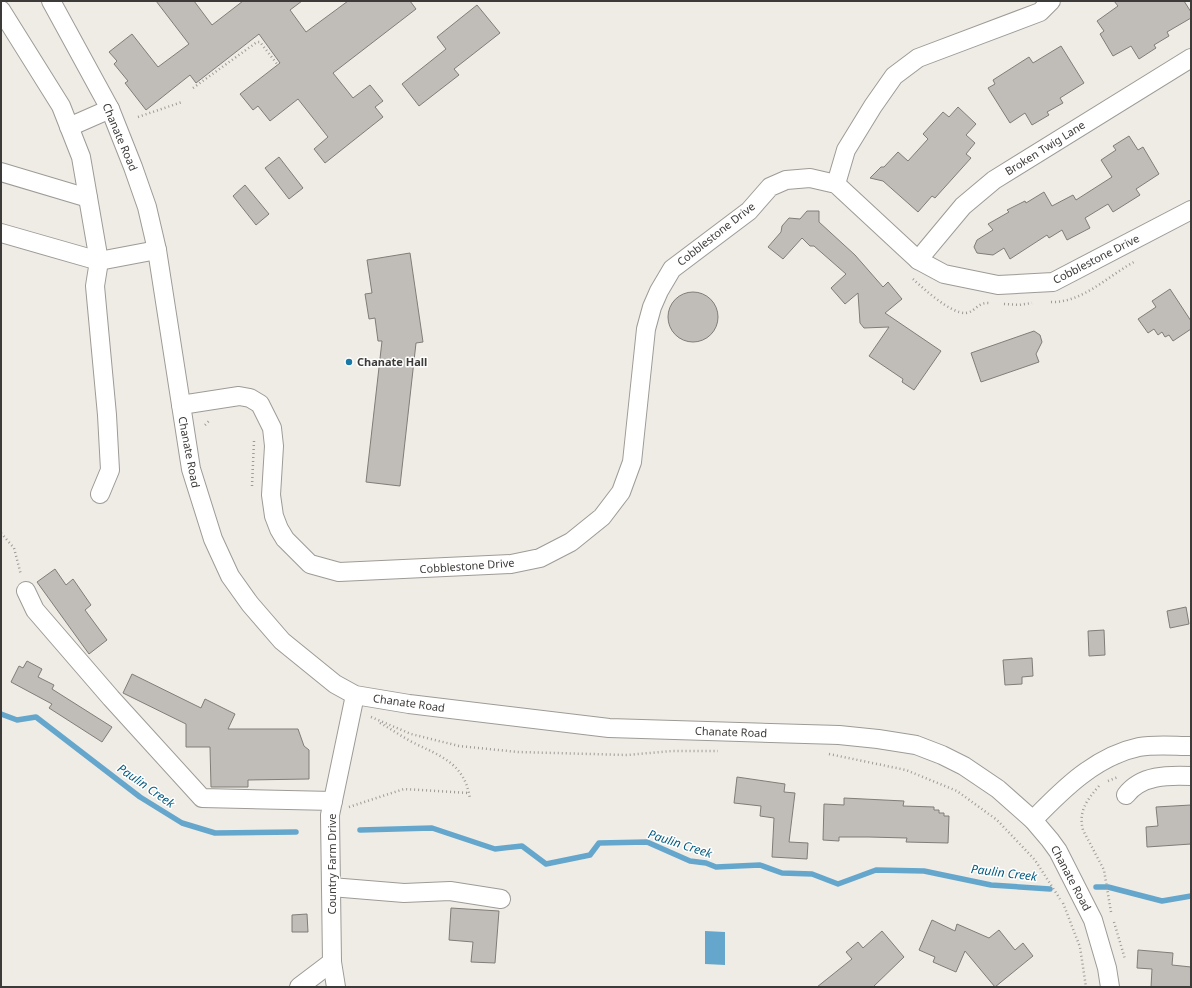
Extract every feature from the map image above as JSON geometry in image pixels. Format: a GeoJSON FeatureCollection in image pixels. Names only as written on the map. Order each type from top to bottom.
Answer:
{"type":"FeatureCollection","features":[{"type":"Feature","properties":{"kind":"street","name":"Chanate Road"},"geometry":{"type":"LineString","coordinates":[[51,1],[110,109],[136,174],[147,207],[156,250],[191,469],[199,499],[213,539],[230,576],[250,604],[282,641],[335,684],[355,695],[409,704],[609,728],[838,735],[878,739],[916,745],[942,755],[964,766],[998,789],[1033,820],[1058,851],[1084,901],[1101,944],[1110,987]]}},
{"type":"Feature","properties":{"kind":"street"},"geometry":{"type":"LineString","coordinates":[[836,184],[846,150],[873,106],[894,76],[918,58],[1040,12],[1051,1]]}},
{"type":"Feature","properties":{"kind":"street"},"geometry":{"type":"LineString","coordinates":[[1,10],[60,106],[81,157],[99,261],[95,286],[107,415],[110,470],[100,494]]}},
{"type":"Feature","properties":{"kind":"street","name":"Broken Twig Lane"},"geometry":{"type":"LineString","coordinates":[[913,268],[964,206],[994,180],[1191,58]]}},
{"type":"Feature","properties":{"kind":"street"},"geometry":{"type":"LineString","coordinates":[[69,127],[110,109]]}},
{"type":"Feature","properties":{"kind":"street"},"geometry":{"type":"LineString","coordinates":[[1,172],[88,198]]}},
{"type":"Feature","properties":{"kind":"street","name":"Cobblestone Drive"},"geometry":{"type":"LineString","coordinates":[[181,405],[239,396],[250,398],[260,404],[272,428],[274,446],[271,495],[274,516],[285,539],[310,564],[339,572],[511,564],[540,558],[571,542],[602,517],[622,492],[632,462],[646,329],[652,307],[672,269],[749,211],[770,187],[786,180],[810,178],[836,184],[913,268],[998,286],[1054,282],[1191,210]]}},
{"type":"Feature","properties":{"kind":"street"},"geometry":{"type":"LineString","coordinates":[[1,234],[99,261],[156,250]]}},
{"type":"Feature","properties":{"kind":"street"},"geometry":{"type":"LineString","coordinates":[[26,591],[40,616],[152,744],[202,798],[339,804]]}},
{"type":"Feature","properties":{"kind":"street","name":"Country Farm Drive"},"geometry":{"type":"LineString","coordinates":[[336,987],[332,962],[330,815],[339,804],[355,695]]}},
{"type":"Feature","properties":{"kind":"street"},"geometry":{"type":"LineString","coordinates":[[1033,820],[1053,800],[1097,763],[1117,753],[1141,746],[1191,746]]}},
{"type":"Feature","properties":{"kind":"street"},"geometry":{"type":"LineString","coordinates":[[1126,795],[1140,782],[1171,775],[1191,776]]}},
{"type":"Feature","properties":{"kind":"street"},"geometry":{"type":"LineString","coordinates":[[331,887],[404,893],[450,891],[501,899]]}},
{"type":"Feature","properties":{"kind":"street"},"geometry":{"type":"LineString","coordinates":[[299,987],[332,962]]}},
{"type":"Feature","properties":{"kind":"path"},"geometry":{"type":"LineString","coordinates":[[193,88],[257,42],[260,42],[277,64]]}},
{"type":"Feature","properties":{"kind":"path"},"geometry":{"type":"LineString","coordinates":[[138,117],[182,102]]}},
{"type":"Feature","properties":{"kind":"path"},"geometry":{"type":"LineString","coordinates":[[1045,301],[1059,302],[1087,292],[1137,260]]}},
{"type":"Feature","properties":{"kind":"path"},"geometry":{"type":"LineString","coordinates":[[913,268],[930,296],[957,311],[966,313],[972,311],[978,304],[992,303]]}},
{"type":"Feature","properties":{"kind":"path"},"geometry":{"type":"LineString","coordinates":[[999,304],[1019,305],[1038,301]]}},
{"type":"Feature","properties":{"kind":"path"},"geometry":{"type":"LineString","coordinates":[[205,425],[208,420],[215,417]]}},
{"type":"Feature","properties":{"kind":"path"},"geometry":{"type":"LineString","coordinates":[[252,487],[255,434]]}},
{"type":"Feature","properties":{"kind":"path"},"geometry":{"type":"LineString","coordinates":[[1,533],[14,548],[26,591]]}},
{"type":"Feature","properties":{"kind":"path"},"geometry":{"type":"LineString","coordinates":[[470,798],[468,786],[464,777],[443,756],[411,741],[371,717],[411,734],[459,746],[518,752],[612,755],[672,751],[726,751]]}},
{"type":"Feature","properties":{"kind":"path"},"geometry":{"type":"LineString","coordinates":[[827,754],[906,770],[957,791],[997,820],[1035,860],[1062,902],[1080,947],[1086,987]]}},
{"type":"Feature","properties":{"kind":"path"},"geometry":{"type":"LineString","coordinates":[[339,804],[404,789],[469,793]]}},
{"type":"Feature","properties":{"kind":"path"},"geometry":{"type":"LineString","coordinates":[[1104,870],[1109,906]]}},
{"type":"Feature","properties":{"kind":"water"},"geometry":{"type":"Polygon","coordinates":[[[705,931],[725,932],[725,965],[705,964],[705,931]]]}},
{"type":"Feature","properties":{"kind":"building"},"geometry":{"type":"Polygon","coordinates":[[[156,1],[194,1],[212,25],[243,1],[302,1],[290,10],[306,32],[348,1],[410,1],[416,9],[333,73],[353,98],[370,85],[383,101],[375,107],[383,117],[325,163],[314,149],[328,137],[298,99],[270,121],[258,106],[253,110],[240,94],[280,63],[259,34],[196,83],[190,75],[146,110],[125,83],[128,81],[114,64],[117,61],[109,52],[132,34],[158,67],[189,44],[156,1]]]}},
{"type":"Feature","properties":{"kind":"building"},"geometry":{"type":"Polygon","coordinates":[[[1114,1],[1184,1],[1191,12],[1191,18],[1167,32],[1169,36],[1154,45],[1156,48],[1139,59],[1131,46],[1113,56],[1100,34],[1104,31],[1097,21],[1118,6],[1114,1]]]}},
{"type":"Feature","properties":{"kind":"building"},"geometry":{"type":"Polygon","coordinates":[[[477,5],[500,33],[454,69],[459,75],[419,106],[402,84],[446,49],[437,37],[477,5]]]}},
{"type":"Feature","properties":{"kind":"building"},"geometry":{"type":"Polygon","coordinates":[[[1061,46],[1084,83],[1060,98],[1063,103],[1047,112],[1049,115],[1032,125],[1025,113],[1010,123],[988,88],[995,84],[993,80],[1029,57],[1033,63],[1061,46]]]}},
{"type":"Feature","properties":{"kind":"building"},"geometry":{"type":"Polygon","coordinates":[[[958,107],[976,124],[966,135],[975,143],[966,154],[971,158],[935,198],[932,196],[918,212],[883,181],[870,178],[881,167],[884,167],[898,152],[908,161],[928,139],[923,134],[943,112],[949,117],[958,107]]]}},
{"type":"Feature","properties":{"kind":"building"},"geometry":{"type":"Polygon","coordinates":[[[1129,136],[1138,150],[1143,147],[1159,174],[1136,189],[1140,195],[1113,212],[1108,204],[1085,218],[1090,228],[1067,240],[1062,230],[1049,238],[1047,235],[1010,259],[1004,248],[993,255],[977,253],[974,247],[977,240],[993,230],[988,224],[1009,212],[1007,210],[1025,201],[1026,203],[1044,192],[1052,206],[1073,195],[1076,200],[1112,177],[1101,160],[1116,150],[1113,146],[1129,136]]]}},
{"type":"Feature","properties":{"kind":"building"},"geometry":{"type":"Polygon","coordinates":[[[279,157],[303,188],[289,199],[265,168],[279,157]]]}},
{"type":"Feature","properties":{"kind":"building"},"geometry":{"type":"Polygon","coordinates":[[[245,185],[269,214],[256,225],[233,196],[245,185]]]}},
{"type":"Feature","properties":{"kind":"building"},"geometry":{"type":"Polygon","coordinates":[[[807,211],[819,211],[819,222],[855,255],[883,287],[888,282],[902,299],[885,313],[941,351],[914,390],[902,382],[903,379],[869,356],[889,327],[864,328],[860,323],[858,293],[845,304],[831,288],[846,274],[814,246],[810,246],[802,238],[783,259],[768,247],[781,232],[782,226],[789,218],[800,219],[807,211]]]}},
{"type":"Feature","properties":{"kind":"building"},"geometry":{"type":"Polygon","coordinates":[[[410,253],[423,342],[416,343],[400,486],[366,482],[382,341],[378,341],[375,318],[369,319],[365,294],[372,293],[367,260],[410,253]]]}},
{"type":"Feature","properties":{"kind":"building"},"geometry":{"type":"Polygon","coordinates":[[[1170,289],[1191,321],[1191,329],[1173,341],[1169,335],[1165,337],[1162,332],[1158,335],[1154,329],[1148,333],[1138,319],[1156,307],[1152,301],[1170,289]]]}},
{"type":"Feature","properties":{"kind":"building"},"geometry":{"type":"Polygon","coordinates":[[[688,292],[698,292],[711,299],[718,312],[718,322],[711,335],[698,342],[688,342],[679,338],[672,331],[668,322],[668,312],[672,303],[679,296],[688,292]]]}},
{"type":"Feature","properties":{"kind":"building"},"geometry":{"type":"Polygon","coordinates":[[[1034,331],[1040,335],[1042,342],[1036,354],[1039,362],[981,382],[971,353],[1034,331]]]}},
{"type":"Feature","properties":{"kind":"building"},"geometry":{"type":"Polygon","coordinates":[[[55,569],[66,585],[73,579],[91,605],[85,610],[107,640],[89,654],[37,582],[55,569]]]}},
{"type":"Feature","properties":{"kind":"building"},"geometry":{"type":"Polygon","coordinates":[[[1186,607],[1189,624],[1170,628],[1167,611],[1186,607]]]}},
{"type":"Feature","properties":{"kind":"building"},"geometry":{"type":"Polygon","coordinates":[[[1104,630],[1105,655],[1089,656],[1088,631],[1104,630]]]}},
{"type":"Feature","properties":{"kind":"building"},"geometry":{"type":"Polygon","coordinates":[[[1032,658],[1033,676],[1022,677],[1022,684],[1005,685],[1003,660],[1032,658]]]}},
{"type":"Feature","properties":{"kind":"building"},"geometry":{"type":"Polygon","coordinates":[[[27,661],[42,669],[38,677],[54,685],[52,689],[112,727],[102,742],[49,708],[52,704],[11,682],[19,666],[23,668],[27,661]]]}},
{"type":"Feature","properties":{"kind":"building"},"geometry":{"type":"Polygon","coordinates":[[[132,674],[201,708],[205,699],[235,714],[228,729],[298,729],[304,746],[309,750],[309,779],[248,780],[248,787],[211,787],[210,747],[186,747],[186,724],[123,693],[132,674]]]}},
{"type":"Feature","properties":{"kind":"building"},"geometry":{"type":"Polygon","coordinates":[[[737,777],[785,784],[784,792],[795,793],[789,842],[808,843],[807,859],[772,857],[774,818],[760,816],[761,806],[734,803],[737,777]]]}},
{"type":"Feature","properties":{"kind":"building"},"geometry":{"type":"Polygon","coordinates":[[[844,798],[904,801],[903,806],[934,807],[934,810],[939,810],[939,813],[944,813],[944,816],[949,816],[948,843],[906,842],[907,838],[869,837],[839,837],[839,841],[823,840],[824,804],[844,805],[844,798]]]}},
{"type":"Feature","properties":{"kind":"building"},"geometry":{"type":"Polygon","coordinates":[[[1191,805],[1191,844],[1147,847],[1146,827],[1158,826],[1156,807],[1191,805]]]}},
{"type":"Feature","properties":{"kind":"building"},"geometry":{"type":"Polygon","coordinates":[[[451,908],[499,911],[495,963],[471,962],[473,942],[449,940],[451,908]]]}},
{"type":"Feature","properties":{"kind":"building"},"geometry":{"type":"Polygon","coordinates":[[[307,914],[308,932],[292,932],[292,915],[307,914]]]}},
{"type":"Feature","properties":{"kind":"building"},"geometry":{"type":"Polygon","coordinates":[[[932,920],[955,931],[957,924],[989,938],[999,930],[1015,950],[1023,943],[1033,956],[995,987],[965,951],[956,972],[933,962],[935,957],[919,950],[932,920]]]}},
{"type":"Feature","properties":{"kind":"building"},"geometry":{"type":"Polygon","coordinates":[[[882,931],[904,957],[873,987],[817,987],[852,959],[846,952],[858,942],[863,948],[882,931]]]}},
{"type":"Feature","properties":{"kind":"building"},"geometry":{"type":"Polygon","coordinates":[[[1138,950],[1173,953],[1172,965],[1191,967],[1191,987],[1151,987],[1152,969],[1137,968],[1138,950]]]}},
{"type":"Feature","properties":{"kind":"waterway","name":"Paulin Creek"},"geometry":{"type":"LineString","coordinates":[[1,714],[17,720],[36,717],[140,797],[182,823],[215,833],[296,832]]}},
{"type":"Feature","properties":{"kind":"waterway","name":"Paulin Creek"},"geometry":{"type":"LineString","coordinates":[[360,830],[432,828],[495,849],[522,846],[546,864],[590,855],[599,843],[647,842],[690,861],[706,863],[716,867],[760,865],[782,873],[812,874],[838,884],[876,870],[924,871],[991,885],[1050,889]]}},
{"type":"Feature","properties":{"kind":"waterway","name":"Paulin Creek"},"geometry":{"type":"LineString","coordinates":[[1096,887],[1108,887],[1162,901],[1191,896]]}},
{"type":"Feature","properties":{"kind":"place","name":"Chanate Hall"},"geometry":{"type":"Point","coordinates":[349,362]}}]}
